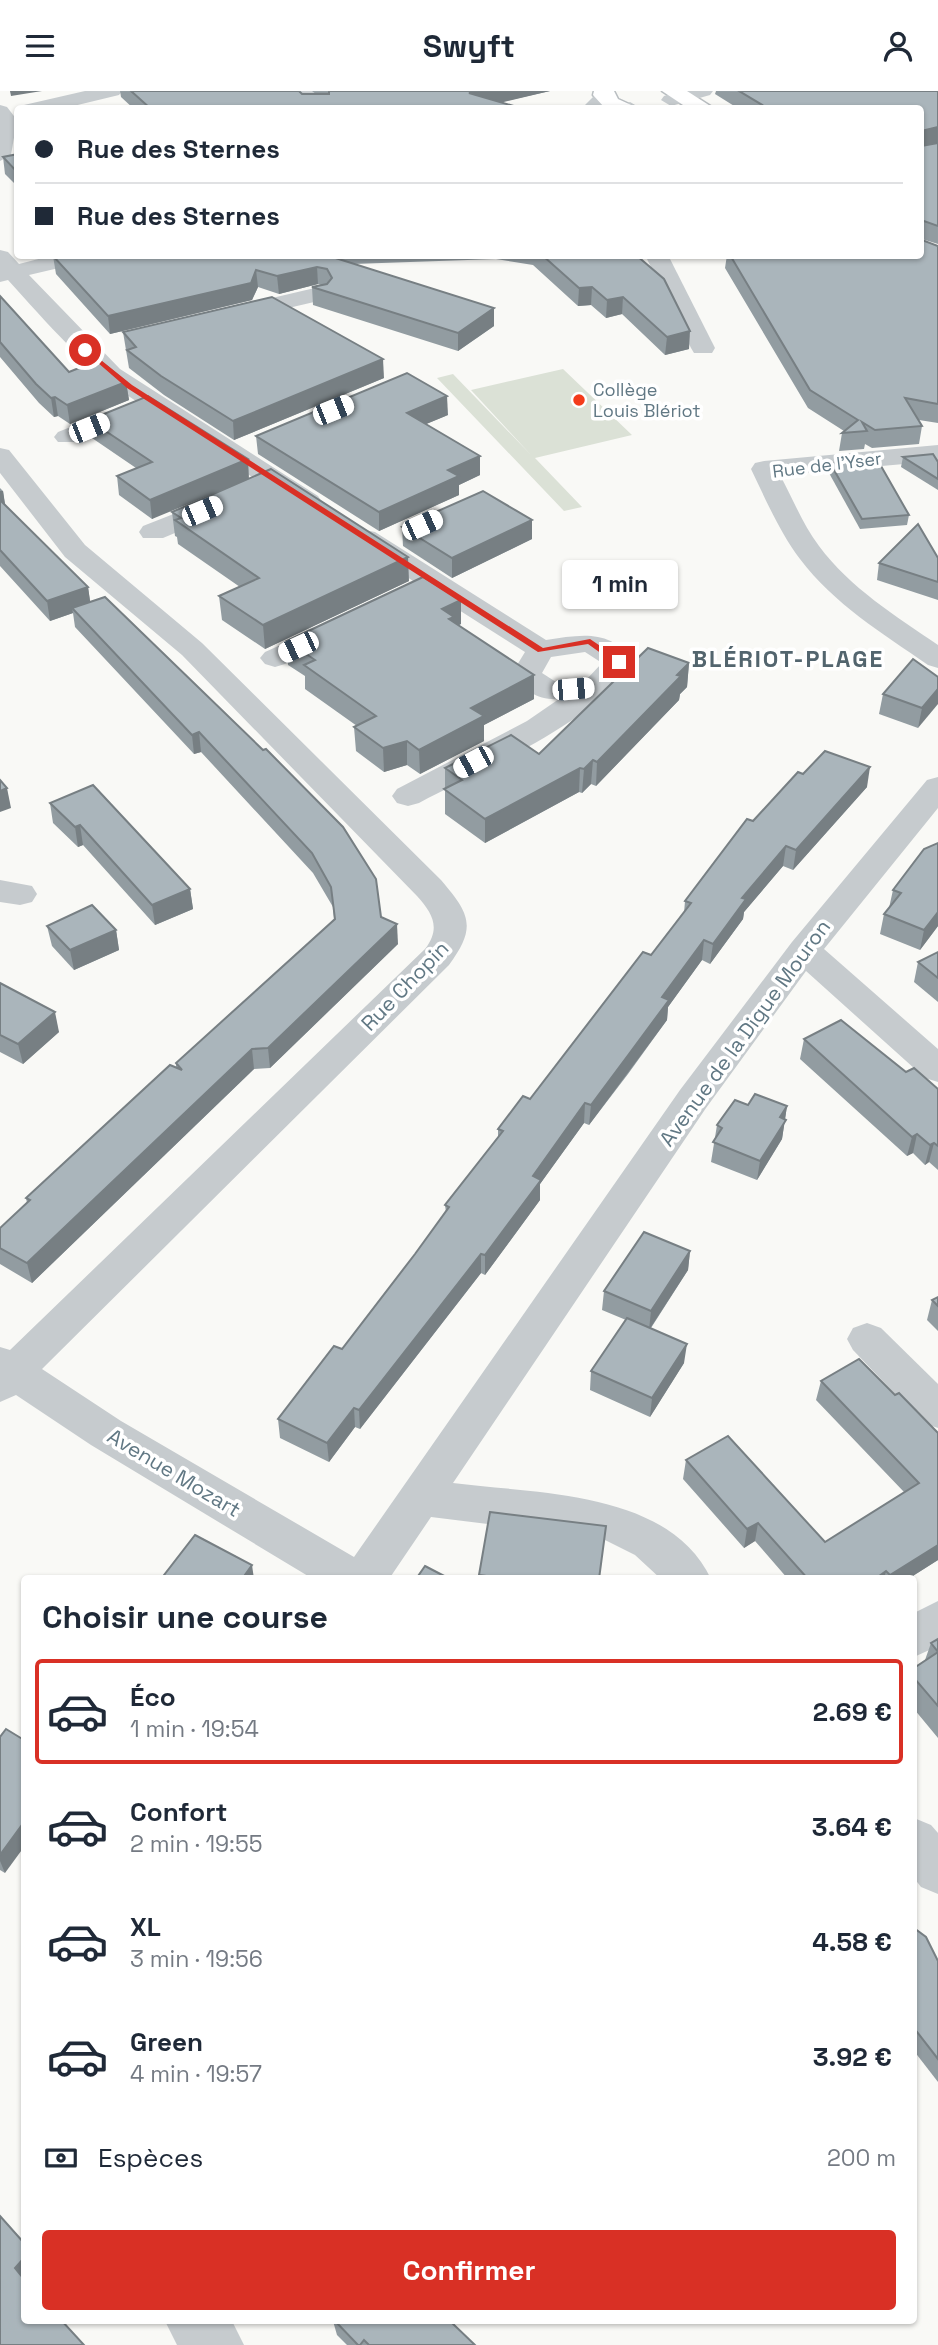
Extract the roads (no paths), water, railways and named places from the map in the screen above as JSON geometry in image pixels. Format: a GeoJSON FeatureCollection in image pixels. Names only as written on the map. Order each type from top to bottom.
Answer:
{"type":"FeatureCollection","features":[{"type":"Feature","properties":{"kind":"main road"},"geometry":{"type":"LineString","coordinates":[[667,99],[690,105]]}},
{"type":"Feature","properties":{"kind":"street"},"geometry":{"type":"LineString","coordinates":[[72,105],[92,103],[112,91]]}},
{"type":"Feature","properties":{"kind":"street"},"geometry":{"type":"LineString","coordinates":[[297,92],[321,91]]}},
{"type":"Feature","properties":{"kind":"street"},"geometry":{"type":"LineString","coordinates":[[667,99],[703,91]]}},
{"type":"Feature","properties":{"kind":"street"},"geometry":{"type":"LineString","coordinates":[[297,92],[313,105]]}},
{"type":"Feature","properties":{"kind":"street"},"geometry":{"type":"LineString","coordinates":[[0,155],[7,112]]}},
{"type":"Feature","properties":{"kind":"street"},"geometry":{"type":"LineString","coordinates":[[4,268],[60,259]]}},
{"type":"Feature","properties":{"kind":"street"},"geometry":{"type":"LineString","coordinates":[[658,259],[703,348]]}},
{"type":"Feature","properties":{"kind":"street"},"geometry":{"type":"LineString","coordinates":[[4,268],[111,374],[377,545],[421,588],[541,650],[590,642],[619,662],[595,688],[538,727],[408,796]]}},
{"type":"Feature","properties":{"kind":"street"},"geometry":{"type":"LineString","coordinates":[[215,319],[319,293]]}},
{"type":"Feature","properties":{"kind":"street"},"geometry":{"type":"LineString","coordinates":[[85,350],[111,344]]}},
{"type":"Feature","properties":{"kind":"street"},"geometry":{"type":"LineString","coordinates":[[67,437],[153,402]]}},
{"type":"Feature","properties":{"kind":"street"},"geometry":{"type":"LineString","coordinates":[[232,453],[257,442]]}},
{"type":"Feature","properties":{"kind":"street","name":"Rue de l'Yser"},"geometry":{"type":"LineString","coordinates":[[938,453],[764,469],[803,544],[818,564],[846,593],[938,659]]}},
{"type":"Feature","properties":{"kind":"street","name":"Rue Chopin"},"geometry":{"type":"LineString","coordinates":[[0,456],[75,551],[192,649],[429,888],[449,914],[453,924],[453,935],[437,957],[4,1373]]}},
{"type":"Feature","properties":{"kind":"street"},"geometry":{"type":"LineString","coordinates":[[153,532],[275,480]]}},
{"type":"Feature","properties":{"kind":"street"},"geometry":{"type":"LineString","coordinates":[[377,545],[402,534]]}},
{"type":"Feature","properties":{"kind":"street"},"geometry":{"type":"LineString","coordinates":[[275,658],[360,617]]}},
{"type":"Feature","properties":{"kind":"street"},"geometry":{"type":"LineString","coordinates":[[541,650],[526,675],[550,691],[595,688]]}},
{"type":"Feature","properties":{"kind":"street","name":"Avenue de la Digue Mouron"},"geometry":{"type":"LineString","coordinates":[[367,1575],[693,1099],[804,950],[938,787]]}},
{"type":"Feature","properties":{"kind":"street"},"geometry":{"type":"LineString","coordinates":[[804,950],[935,1063]]}},
{"type":"Feature","properties":{"kind":"street"},"geometry":{"type":"LineString","coordinates":[[867,1339],[938,1411]]}},
{"type":"Feature","properties":{"kind":"street","name":"Avenue Mozart"},"geometry":{"type":"LineString","coordinates":[[4,1373],[345,1575]]}},
{"type":"Feature","properties":{"kind":"street"},"geometry":{"type":"LineString","coordinates":[[418,1497],[601,1520],[624,1526],[643,1534],[662,1547],[686,1575]]}},
{"type":"Feature","properties":{"kind":"street"},"geometry":{"type":"LineString","coordinates":[[917,1635],[938,1621]]}},
{"type":"Feature","properties":{"kind":"street"},"geometry":{"type":"LineString","coordinates":[[917,1845],[938,1870]]}},
{"type":"Feature","properties":{"kind":"street"},"geometry":{"type":"LineString","coordinates":[[196,2324],[216,2345]]}},
{"type":"Feature","properties":{"kind":"place","name":"Collège Louis Blériot"},"geometry":{"type":"Point","coordinates":[579,400]}},
{"type":"Feature","properties":{"kind":"district","name":"BLÉRIOT-PLAGE"},"geometry":{"type":"Point","coordinates":[788,659]}}]}
